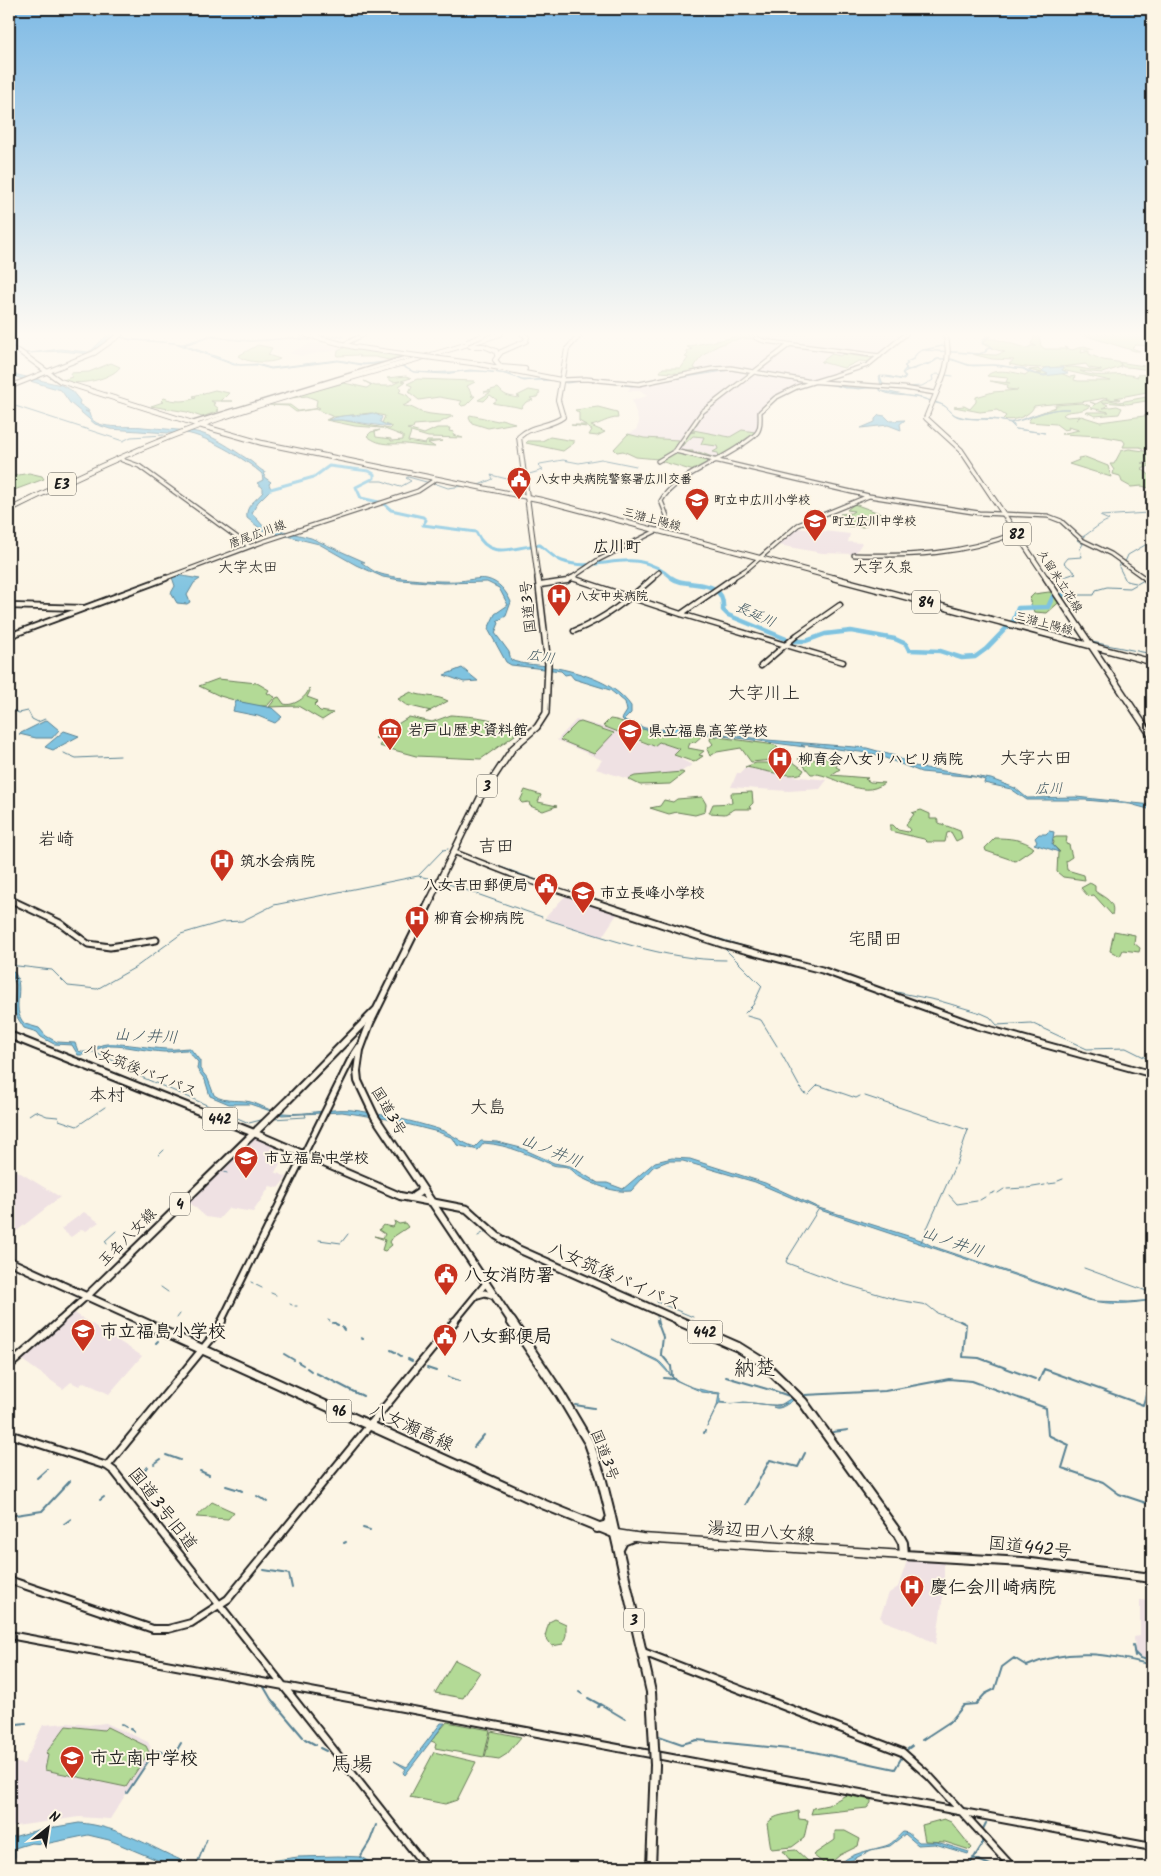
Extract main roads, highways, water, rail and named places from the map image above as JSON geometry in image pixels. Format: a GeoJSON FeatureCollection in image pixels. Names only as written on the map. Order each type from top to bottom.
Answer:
{"type":"FeatureCollection","features":[{"type":"Feature","properties":{"kind":"highway","name":"E3"},"geometry":{"type":"LineString","coordinates":[[9,509],[114,459],[208,422]]}},
{"type":"Feature","properties":{"kind":"highway","name":"E3"},"geometry":{"type":"LineString","coordinates":[[188,429],[211,422]]}},
{"type":"Feature","properties":{"kind":"main road"},"geometry":{"type":"LineString","coordinates":[[190,422],[195,423]]}},
{"type":"Feature","properties":{"kind":"main road","name":"国道3号"},"geometry":{"type":"LineString","coordinates":[[557,422],[525,432],[520,437],[526,497],[540,585],[548,668],[547,706],[543,719],[513,748],[501,764],[473,811],[375,1011],[359,1047],[356,1072],[360,1092],[373,1115],[565,1401],[588,1443],[601,1476],[616,1534],[651,1692],[656,1736],[650,1867]]}},
{"type":"Feature","properties":{"kind":"main road","name":"久留米立花線"},"geometry":{"type":"LineString","coordinates":[[930,422],[958,445],[1152,737]]}},
{"type":"Feature","properties":{"kind":"main road","name":"三潴上陽線"},"geometry":{"type":"LineString","coordinates":[[202,426],[262,443],[526,497],[1152,662]]}},
{"type":"Feature","properties":{"kind":"main road","name":"唐尾広川線"},"geometry":{"type":"LineString","coordinates":[[9,636],[249,546],[424,488],[436,479]]}},
{"type":"Feature","properties":{"kind":"main road","name":"唐尾広川線"},"geometry":{"type":"LineString","coordinates":[[9,606],[84,608]]}},
{"type":"Feature","properties":{"kind":"main road","name":"玉名八女線"},"geometry":{"type":"LineString","coordinates":[[87,1296],[255,1132],[375,1011]]}},
{"type":"Feature","properties":{"kind":"main road","name":"八女筑後バイパス"},"geometry":{"type":"LineString","coordinates":[[9,1033],[403,1193],[430,1201]]}},
{"type":"Feature","properties":{"kind":"main road","name":"八女筑後バイパス"},"geometry":{"type":"LineString","coordinates":[[306,1153],[400,1196],[467,1209],[475,1214],[497,1236],[518,1248],[738,1347],[762,1362],[803,1402],[898,1534],[903,1543],[904,1554]]}},
{"type":"Feature","properties":{"kind":"main road"},"geometry":{"type":"LineString","coordinates":[[414,1196],[420,1192],[421,1186]]}},
{"type":"Feature","properties":{"kind":"main road"},"geometry":{"type":"LineString","coordinates":[[436,1210],[446,1204]]}},
{"type":"Feature","properties":{"kind":"main road"},"geometry":{"type":"LineString","coordinates":[[9,1260],[87,1296]]}},
{"type":"Feature","properties":{"kind":"main road","name":"八女瀬高線"},"geometry":{"type":"LineString","coordinates":[[87,1296],[598,1528],[616,1534]]}},
{"type":"Feature","properties":{"kind":"main road"},"geometry":{"type":"LineString","coordinates":[[598,1528],[607,1525],[611,1517]]}},
{"type":"Feature","properties":{"kind":"main road","name":"湯辺田八女線"},"geometry":{"type":"LineString","coordinates":[[616,1534],[634,1537],[904,1554]]}},
{"type":"Feature","properties":{"kind":"main road"},"geometry":{"type":"LineString","coordinates":[[619,1549],[624,1541],[634,1537]]}},
{"type":"Feature","properties":{"kind":"main road","name":"国道442号"},"geometry":{"type":"LineString","coordinates":[[904,1554],[1023,1562],[1152,1578]]}},
{"type":"Feature","properties":{"kind":"water"},"geometry":{"type":"Polygon","coordinates":[[[92,422],[112,426],[197,432],[213,438],[265,472],[264,477],[271,482],[269,484],[271,489],[258,502],[252,513],[263,526],[311,538],[365,562],[361,562],[375,572],[408,579],[461,581],[484,579],[495,582],[511,602],[506,616],[497,621],[499,623],[495,633],[509,652],[511,660],[524,664],[569,671],[604,683],[614,689],[631,706],[631,713],[624,720],[645,728],[663,730],[663,727],[674,724],[679,728],[767,740],[867,748],[895,756],[914,766],[991,779],[1015,788],[1027,798],[1076,797],[1152,805],[1152,810],[1130,804],[1085,800],[1027,800],[1011,789],[984,783],[985,780],[975,777],[921,772],[875,754],[693,732],[650,731],[628,725],[622,719],[627,711],[625,702],[610,690],[574,679],[570,674],[565,675],[561,671],[511,665],[506,662],[488,629],[495,614],[508,605],[499,588],[487,582],[443,583],[383,577],[356,565],[319,544],[262,530],[247,518],[249,506],[263,492],[263,488],[257,483],[263,480],[262,474],[256,468],[211,442],[189,434],[110,429],[92,422]]]}},
{"type":"Feature","properties":{"kind":"water"},"geometry":{"type":"Polygon","coordinates":[[[353,422],[380,422],[390,427],[353,422]]]}},
{"type":"Feature","properties":{"kind":"water"},"geometry":{"type":"Polygon","coordinates":[[[875,422],[903,422],[900,424],[901,430],[888,425],[861,428],[875,422]]]}},
{"type":"Feature","properties":{"kind":"water"},"geometry":{"type":"Polygon","coordinates":[[[176,575],[200,579],[194,583],[187,595],[190,602],[187,604],[177,603],[171,593],[175,586],[172,577],[176,575]]]}},
{"type":"Feature","properties":{"kind":"water"},"geometry":{"type":"Polygon","coordinates":[[[462,668],[478,681],[464,682],[444,675],[462,668]]]}},
{"type":"Feature","properties":{"kind":"water"},"geometry":{"type":"Polygon","coordinates":[[[236,701],[272,708],[282,717],[275,723],[258,716],[233,711],[236,701]]]}},
{"type":"Feature","properties":{"kind":"water"},"geometry":{"type":"Polygon","coordinates":[[[47,720],[59,730],[52,738],[36,738],[19,734],[47,720]]]}},
{"type":"Feature","properties":{"kind":"water"},"geometry":{"type":"Polygon","coordinates":[[[64,731],[79,736],[53,750],[45,747],[64,731]]]}},
{"type":"Feature","properties":{"kind":"water"},"geometry":{"type":"Polygon","coordinates":[[[1049,831],[1054,832],[1052,844],[1059,852],[1034,844],[1037,842],[1035,838],[1039,834],[1046,834],[1049,831]]]}},
{"type":"Feature","properties":{"kind":"water"},"geometry":{"type":"Polygon","coordinates":[[[9,967],[15,973],[18,980],[18,1011],[20,1018],[25,1024],[39,1028],[46,1036],[57,1042],[75,1043],[78,1051],[82,1052],[107,1044],[169,1049],[190,1048],[200,1061],[200,1069],[208,1079],[214,1095],[219,1098],[254,1103],[283,1113],[350,1110],[399,1118],[443,1131],[475,1147],[481,1141],[497,1142],[521,1148],[554,1163],[570,1166],[598,1183],[607,1183],[623,1189],[655,1162],[672,1158],[690,1159],[765,1183],[819,1208],[921,1240],[932,1246],[1094,1301],[1129,1302],[1152,1300],[1136,1302],[1105,1303],[1088,1300],[823,1211],[755,1182],[683,1161],[668,1161],[653,1167],[631,1191],[618,1191],[586,1180],[567,1167],[553,1165],[511,1148],[484,1143],[478,1150],[457,1145],[453,1138],[438,1132],[387,1119],[342,1112],[282,1115],[250,1104],[229,1104],[210,1096],[205,1080],[197,1069],[198,1062],[187,1050],[164,1052],[105,1046],[87,1054],[78,1055],[72,1045],[54,1044],[41,1037],[37,1032],[24,1028],[15,1014],[9,1015],[9,1012],[14,1012],[16,985],[9,967]]]}},
{"type":"Feature","properties":{"kind":"water"},"geometry":{"type":"Polygon","coordinates":[[[612,1339],[657,1360],[674,1378],[684,1384],[675,1380],[658,1362],[612,1339]]]}},
{"type":"Feature","properties":{"kind":"water"},"geometry":{"type":"Polygon","coordinates":[[[684,1384],[720,1393],[720,1402],[728,1403],[719,1403],[707,1427],[717,1406],[719,1394],[702,1392],[684,1384]]]}},
{"type":"Feature","properties":{"kind":"water"},"geometry":{"type":"Polygon","coordinates":[[[793,1397],[795,1399],[781,1408],[773,1407],[780,1407],[787,1403],[782,1404],[793,1397]]]}},
{"type":"Feature","properties":{"kind":"water"},"geometry":{"type":"Polygon","coordinates":[[[441,1723],[445,1723],[405,1775],[403,1773],[406,1769],[394,1761],[407,1767],[441,1723]]]}},
{"type":"Feature","properties":{"kind":"water"},"geometry":{"type":"Polygon","coordinates":[[[79,1823],[122,1833],[196,1865],[207,1839],[197,1865],[234,1866],[298,1857],[338,1856],[361,1857],[377,1867],[347,1867],[334,1862],[307,1863],[304,1867],[174,1867],[109,1840],[88,1835],[45,1844],[31,1843],[15,1848],[15,1857],[9,1865],[9,1833],[13,1837],[38,1830],[79,1823]]]}},
{"type":"Feature","properties":{"kind":"water"},"geometry":{"type":"Polygon","coordinates":[[[903,1832],[908,1833],[919,1842],[937,1842],[969,1852],[968,1854],[935,1844],[918,1845],[905,1834],[890,1846],[873,1850],[890,1844],[903,1832]]]}},
{"type":"Feature","properties":{"kind":"water"},"geometry":{"type":"Polygon","coordinates":[[[870,1850],[839,1867],[847,1858],[854,1855],[870,1850]]]}},
{"type":"Feature","properties":{"kind":"waterway"},"geometry":{"type":"LineString","coordinates":[[63,422],[123,441],[131,437],[164,435]]}},
{"type":"Feature","properties":{"kind":"waterway"},"geometry":{"type":"LineString","coordinates":[[527,479],[526,475],[543,470],[538,466],[540,464],[563,460],[579,463],[601,459],[636,466]]}},
{"type":"Feature","properties":{"kind":"waterway","name":"長延川"},"geometry":{"type":"LineString","coordinates":[[267,490],[314,477],[329,466],[369,471],[374,474],[374,478],[356,487],[361,498],[383,503],[391,510],[423,517],[426,520],[423,525],[476,532],[488,547],[496,550],[540,545],[559,560],[576,564],[590,565],[617,561],[644,563],[658,568],[673,579]]}},
{"type":"Feature","properties":{"kind":"waterway"},"geometry":{"type":"LineString","coordinates":[[479,485],[493,479],[491,475],[511,480],[522,479]]}},
{"type":"Feature","properties":{"kind":"waterway"},"geometry":{"type":"LineString","coordinates":[[371,481],[382,481],[400,487],[411,481],[406,478],[408,477],[430,483]]}},
{"type":"Feature","properties":{"kind":"waterway"},"geometry":{"type":"LineString","coordinates":[[434,483],[448,488],[463,486]]}},
{"type":"Feature","properties":{"kind":"waterway"},"geometry":{"type":"LineString","coordinates":[[1144,580],[1130,588],[1107,587],[1096,590],[1094,595],[1063,595],[1067,590],[1066,583],[1061,578],[1076,573],[1064,563],[1068,558],[1082,557],[1080,549],[1083,544],[1077,540],[1109,520],[1100,516],[1148,513],[1152,506]]}},
{"type":"Feature","properties":{"kind":"waterway"},"geometry":{"type":"LineString","coordinates":[[1125,562],[1128,555],[1152,541]]}},
{"type":"Feature","properties":{"kind":"waterway"},"geometry":{"type":"LineString","coordinates":[[1121,563],[1119,567],[1126,581],[1136,583]]}},
{"type":"Feature","properties":{"kind":"waterway","name":"長延川"},"geometry":{"type":"LineString","coordinates":[[672,578],[686,583],[712,587],[718,592],[722,599],[723,610],[728,615],[791,641],[806,641],[825,634],[851,631],[895,639],[906,644],[909,650],[940,651],[962,658],[975,657],[986,649],[1014,620],[1018,608],[1048,607],[1053,596],[1063,595]]}},
{"type":"Feature","properties":{"kind":"waterway","name":"長延川"},"geometry":{"type":"LineString","coordinates":[[1005,628],[1016,629]]}},
{"type":"Feature","properties":{"kind":"waterway"},"geometry":{"type":"LineString","coordinates":[[1077,640],[1085,641]]}},
{"type":"Feature","properties":{"kind":"waterway"},"geometry":{"type":"LineString","coordinates":[[1092,642],[1152,654]]}},
{"type":"Feature","properties":{"kind":"waterway"},"geometry":{"type":"LineString","coordinates":[[12,710],[19,713],[28,711],[32,719],[38,722],[45,719]]}},
{"type":"Feature","properties":{"kind":"waterway"},"geometry":{"type":"LineString","coordinates":[[64,753],[68,755]]}},
{"type":"Feature","properties":{"kind":"waterway"},"geometry":{"type":"LineString","coordinates":[[69,755],[76,758],[120,756]]}},
{"type":"Feature","properties":{"kind":"waterway"},"geometry":{"type":"LineString","coordinates":[[419,875],[443,850],[448,849]]}},
{"type":"Feature","properties":{"kind":"waterway"},"geometry":{"type":"LineString","coordinates":[[464,854],[585,897]]}},
{"type":"Feature","properties":{"kind":"waterway"},"geometry":{"type":"LineString","coordinates":[[9,965],[52,970],[68,986],[97,989],[136,967],[181,934],[222,922],[242,921],[274,905],[418,876],[437,880]]}},
{"type":"Feature","properties":{"kind":"waterway"},"geometry":{"type":"LineString","coordinates":[[443,882],[542,917]]}},
{"type":"Feature","properties":{"kind":"waterway"},"geometry":{"type":"LineString","coordinates":[[545,919],[657,952],[703,959],[726,960]]}},
{"type":"Feature","properties":{"kind":"waterway"},"geometry":{"type":"LineString","coordinates":[[660,921],[767,953]]}},
{"type":"Feature","properties":{"kind":"waterway"},"geometry":{"type":"LineString","coordinates":[[723,947],[762,986],[753,1005],[745,1013]]}},
{"type":"Feature","properties":{"kind":"waterway"},"geometry":{"type":"LineString","coordinates":[[819,967],[829,970]]}},
{"type":"Feature","properties":{"kind":"waterway"},"geometry":{"type":"LineString","coordinates":[[882,989],[940,1001],[981,1013],[990,1017],[997,1025],[1031,1023],[1087,1049],[1126,1048],[1152,1061]]}},
{"type":"Feature","properties":{"kind":"waterway"},"geometry":{"type":"LineString","coordinates":[[747,1016],[761,1020],[777,1046]]}},
{"type":"Feature","properties":{"kind":"waterway"},"geometry":{"type":"LineString","coordinates":[[9,1039],[50,1055]]}},
{"type":"Feature","properties":{"kind":"waterway"},"geometry":{"type":"LineString","coordinates":[[93,1052],[123,1065],[139,1076],[249,1123],[265,1119]]}},
{"type":"Feature","properties":{"kind":"waterway"},"geometry":{"type":"LineString","coordinates":[[781,1053],[803,1093],[806,1094]]}},
{"type":"Feature","properties":{"kind":"waterway"},"geometry":{"type":"LineString","coordinates":[[808,1095],[818,1085],[856,1098],[860,1096]]}},
{"type":"Feature","properties":{"kind":"waterway"},"geometry":{"type":"LineString","coordinates":[[147,1094],[159,1099]]}},
{"type":"Feature","properties":{"kind":"waterway"},"geometry":{"type":"LineString","coordinates":[[865,1096],[968,1130],[956,1165]]}},
{"type":"Feature","properties":{"kind":"waterway"},"geometry":{"type":"LineString","coordinates":[[29,1115],[35,1111],[47,1116],[58,1117],[59,1120],[77,1126],[105,1107]]}},
{"type":"Feature","properties":{"kind":"waterway"},"geometry":{"type":"LineString","coordinates":[[272,1119],[306,1117],[305,1114]]}},
{"type":"Feature","properties":{"kind":"waterway"},"geometry":{"type":"LineString","coordinates":[[159,1155],[164,1150]]}},
{"type":"Feature","properties":{"kind":"waterway","name":"山ノ井川"},"geometry":{"type":"LineString","coordinates":[[921,1242],[954,1168]]}},
{"type":"Feature","properties":{"kind":"waterway"},"geometry":{"type":"LineString","coordinates":[[222,1171],[227,1173]]}},
{"type":"Feature","properties":{"kind":"waterway"},"geometry":{"type":"LineString","coordinates":[[1058,1181],[1063,1179]]}},
{"type":"Feature","properties":{"kind":"waterway"},"geometry":{"type":"LineString","coordinates":[[1048,1184],[1056,1183]]}},
{"type":"Feature","properties":{"kind":"waterway"},"geometry":{"type":"LineString","coordinates":[[1027,1188],[1045,1185]]}},
{"type":"Feature","properties":{"kind":"waterway"},"geometry":{"type":"LineString","coordinates":[[1007,1189],[1025,1188]]}},
{"type":"Feature","properties":{"kind":"waterway"},"geometry":{"type":"LineString","coordinates":[[998,1193],[1004,1189]]}},
{"type":"Feature","properties":{"kind":"waterway"},"geometry":{"type":"LineString","coordinates":[[990,1194],[995,1192]]}},
{"type":"Feature","properties":{"kind":"waterway"},"geometry":{"type":"LineString","coordinates":[[949,1195],[957,1204],[977,1201]]}},
{"type":"Feature","properties":{"kind":"waterway"},"geometry":{"type":"LineString","coordinates":[[980,1200],[985,1197]]}},
{"type":"Feature","properties":{"kind":"waterway"},"geometry":{"type":"LineString","coordinates":[[818,1210],[786,1261],[787,1263],[844,1284],[898,1300],[927,1305],[937,1313],[962,1322]]}},
{"type":"Feature","properties":{"kind":"waterway"},"geometry":{"type":"LineString","coordinates":[[107,1244],[105,1241],[116,1231]]}},
{"type":"Feature","properties":{"kind":"waterway"},"geometry":{"type":"LineString","coordinates":[[478,1236],[486,1231]]}},
{"type":"Feature","properties":{"kind":"waterway"},"geometry":{"type":"LineString","coordinates":[[319,1240],[341,1243],[348,1234]]}},
{"type":"Feature","properties":{"kind":"waterway"},"geometry":{"type":"LineString","coordinates":[[1084,1268],[1152,1293]]}},
{"type":"Feature","properties":{"kind":"waterway"},"geometry":{"type":"LineString","coordinates":[[256,1285],[262,1288]]}},
{"type":"Feature","properties":{"kind":"waterway"},"geometry":{"type":"LineString","coordinates":[[161,1287],[168,1292]]}},
{"type":"Feature","properties":{"kind":"waterway"},"geometry":{"type":"LineString","coordinates":[[271,1293],[276,1295]]}},
{"type":"Feature","properties":{"kind":"waterway"},"geometry":{"type":"LineString","coordinates":[[657,1302],[693,1317]]}},
{"type":"Feature","properties":{"kind":"waterway"},"geometry":{"type":"LineString","coordinates":[[177,1318],[180,1314]]}},
{"type":"Feature","properties":{"kind":"waterway"},"geometry":{"type":"LineString","coordinates":[[657,1316],[658,1322]]}},
{"type":"Feature","properties":{"kind":"waterway"},"geometry":{"type":"LineString","coordinates":[[657,1321],[663,1337],[661,1354],[671,1366],[672,1376]]}},
{"type":"Feature","properties":{"kind":"waterway"},"geometry":{"type":"LineString","coordinates":[[962,1322],[966,1324],[963,1357],[979,1358],[1035,1379]]}},
{"type":"Feature","properties":{"kind":"waterway"},"geometry":{"type":"LineString","coordinates":[[1152,1344],[1152,1353]]}},
{"type":"Feature","properties":{"kind":"waterway"},"geometry":{"type":"LineString","coordinates":[[391,1350],[395,1352]]}},
{"type":"Feature","properties":{"kind":"waterway"},"geometry":{"type":"LineString","coordinates":[[284,1354],[294,1360]]}},
{"type":"Feature","properties":{"kind":"waterway"},"geometry":{"type":"LineString","coordinates":[[408,1359],[412,1361]]}},
{"type":"Feature","properties":{"kind":"waterway"},"geometry":{"type":"LineString","coordinates":[[298,1362],[303,1365]]}},
{"type":"Feature","properties":{"kind":"waterway"},"geometry":{"type":"LineString","coordinates":[[307,1368],[311,1371]]}},
{"type":"Feature","properties":{"kind":"waterway"},"geometry":{"type":"LineString","coordinates":[[427,1368],[436,1371]]}},
{"type":"Feature","properties":{"kind":"waterway"},"geometry":{"type":"LineString","coordinates":[[1039,1381],[1044,1369],[1143,1405],[1152,1374]]}},
{"type":"Feature","properties":{"kind":"waterway"},"geometry":{"type":"LineString","coordinates":[[316,1373],[328,1379]]}},
{"type":"Feature","properties":{"kind":"waterway"},"geometry":{"type":"LineString","coordinates":[[449,1377],[459,1381]]}},
{"type":"Feature","properties":{"kind":"waterway"},"geometry":{"type":"LineString","coordinates":[[726,1377],[767,1389]]}},
{"type":"Feature","properties":{"kind":"waterway"},"geometry":{"type":"LineString","coordinates":[[664,1378],[674,1379]]}},
{"type":"Feature","properties":{"kind":"waterway"},"geometry":{"type":"LineString","coordinates":[[329,1379],[358,1394]]}},
{"type":"Feature","properties":{"kind":"waterway"},"geometry":{"type":"LineString","coordinates":[[805,1395],[885,1391],[949,1379],[972,1381],[1046,1408],[1048,1435],[1069,1445],[1062,1468],[1103,1482],[1119,1494],[1152,1505]]}},
{"type":"Feature","properties":{"kind":"waterway"},"geometry":{"type":"LineString","coordinates":[[769,1389],[792,1397]]}},
{"type":"Feature","properties":{"kind":"waterway"},"geometry":{"type":"LineString","coordinates":[[359,1394],[363,1396]]}},
{"type":"Feature","properties":{"kind":"waterway"},"geometry":{"type":"LineString","coordinates":[[575,1405],[594,1408]]}},
{"type":"Feature","properties":{"kind":"waterway"},"geometry":{"type":"LineString","coordinates":[[833,1432],[848,1430]]}},
{"type":"Feature","properties":{"kind":"waterway"},"geometry":{"type":"LineString","coordinates":[[474,1447],[484,1435]]}},
{"type":"Feature","properties":{"kind":"waterway"},"geometry":{"type":"LineString","coordinates":[[746,1504],[770,1460],[798,1467],[805,1453]]}},
{"type":"Feature","properties":{"kind":"waterway"},"geometry":{"type":"LineString","coordinates":[[166,1455],[180,1460]]}},
{"type":"Feature","properties":{"kind":"waterway"},"geometry":{"type":"LineString","coordinates":[[154,1464],[161,1459]]}},
{"type":"Feature","properties":{"kind":"waterway"},"geometry":{"type":"LineString","coordinates":[[133,1478],[148,1467]]}},
{"type":"Feature","properties":{"kind":"waterway"},"geometry":{"type":"LineString","coordinates":[[37,1478],[47,1469]]}},
{"type":"Feature","properties":{"kind":"waterway"},"geometry":{"type":"LineString","coordinates":[[200,1471],[209,1475]]}},
{"type":"Feature","properties":{"kind":"waterway"},"geometry":{"type":"LineString","coordinates":[[9,1516],[42,1511],[70,1481]]}},
{"type":"Feature","properties":{"kind":"waterway"},"geometry":{"type":"LineString","coordinates":[[226,1486],[236,1489]]}},
{"type":"Feature","properties":{"kind":"waterway"},"geometry":{"type":"LineString","coordinates":[[257,1496],[262,1499]]}},
{"type":"Feature","properties":{"kind":"waterway"},"geometry":{"type":"LineString","coordinates":[[100,1500],[104,1497]]}},
{"type":"Feature","properties":{"kind":"waterway"},"geometry":{"type":"LineString","coordinates":[[263,1499],[267,1502]]}},
{"type":"Feature","properties":{"kind":"waterway"},"geometry":{"type":"LineString","coordinates":[[64,1524],[71,1519]]}},
{"type":"Feature","properties":{"kind":"waterway"},"geometry":{"type":"LineString","coordinates":[[363,1528],[370,1530]]}},
{"type":"Feature","properties":{"kind":"waterway"},"geometry":{"type":"LineString","coordinates":[[264,1570],[289,1574],[292,1588]]}},
{"type":"Feature","properties":{"kind":"waterway"},"geometry":{"type":"LineString","coordinates":[[1133,1645],[1134,1652]]}},
{"type":"Feature","properties":{"kind":"waterway"},"geometry":{"type":"LineString","coordinates":[[1134,1652],[1140,1658],[1152,1661]]}},
{"type":"Feature","properties":{"kind":"waterway"},"geometry":{"type":"LineString","coordinates":[[922,1740],[951,1721],[964,1705],[976,1704],[985,1694],[995,1689],[1002,1667],[1014,1658],[1027,1666],[1058,1656],[1089,1654],[1105,1655],[1152,1665]]}},
{"type":"Feature","properties":{"kind":"waterway"},"geometry":{"type":"LineString","coordinates":[[264,1687],[271,1699],[303,1737]]}},
{"type":"Feature","properties":{"kind":"waterway"},"geometry":{"type":"LineString","coordinates":[[588,1698],[599,1704]]}},
{"type":"Feature","properties":{"kind":"waterway"},"geometry":{"type":"LineString","coordinates":[[598,1707],[600,1704],[625,1719]]}},
{"type":"Feature","properties":{"kind":"waterway"},"geometry":{"type":"LineString","coordinates":[[17,1724],[26,1723]]}},
{"type":"Feature","properties":{"kind":"waterway"},"geometry":{"type":"LineString","coordinates":[[121,1724],[126,1727]]}},
{"type":"Feature","properties":{"kind":"waterway"},"geometry":{"type":"LineString","coordinates":[[130,1729],[134,1731]]}},
{"type":"Feature","properties":{"kind":"waterway"},"geometry":{"type":"LineString","coordinates":[[656,1735],[682,1744],[697,1740],[809,1751],[895,1769],[902,1757]]}},
{"type":"Feature","properties":{"kind":"waterway"},"geometry":{"type":"LineString","coordinates":[[305,1739],[316,1745]]}},
{"type":"Feature","properties":{"kind":"waterway"},"geometry":{"type":"LineString","coordinates":[[157,1751],[162,1752],[171,1760],[181,1743]]}},
{"type":"Feature","properties":{"kind":"waterway"},"geometry":{"type":"LineString","coordinates":[[905,1751],[912,1746]]}},
{"type":"Feature","properties":{"kind":"waterway"},"geometry":{"type":"LineString","coordinates":[[320,1748],[326,1751]]}},
{"type":"Feature","properties":{"kind":"waterway"},"geometry":{"type":"LineString","coordinates":[[127,1793],[153,1754]]}},
{"type":"Feature","properties":{"kind":"waterway"},"geometry":{"type":"LineString","coordinates":[[982,1831],[986,1823]]}},
{"type":"Feature","properties":{"kind":"waterway"},"geometry":{"type":"LineString","coordinates":[[360,1857],[370,1841],[376,1825]]}},
{"type":"Feature","properties":{"kind":"waterway"},"geometry":{"type":"LineString","coordinates":[[974,1858],[982,1845],[982,1840]]}},
{"type":"Feature","properties":{"kind":"waterway"},"geometry":{"type":"LineString","coordinates":[[968,1867],[974,1858]]}},
{"type":"Feature","properties":{"kind":"waterway"},"geometry":{"type":"LineString","coordinates":[[974,1858],[995,1867]]}},
{"type":"Feature","properties":{"kind":"place","name":"八女中央病院警察署広川交番"},"geometry":{"type":"Point","coordinates":[519,500]}},
{"type":"Feature","properties":{"kind":"place","name":"町立中広川小学校"},"geometry":{"type":"Point","coordinates":[697,521]}},
{"type":"Feature","properties":{"kind":"place","name":"町立広川中学校"},"geometry":{"type":"Point","coordinates":[815,542]}},
{"type":"Feature","properties":{"kind":"place","name":"八女中央病院"},"geometry":{"type":"Point","coordinates":[559,617]}},
{"type":"Feature","properties":{"kind":"place","name":"岩戸山歴史資料館"},"geometry":{"type":"Point","coordinates":[390,751]}},
{"type":"Feature","properties":{"kind":"place","name":"県立福島高等学校"},"geometry":{"type":"Point","coordinates":[630,752]}},
{"type":"Feature","properties":{"kind":"place","name":"柳育会八女リハビリ病院"},"geometry":{"type":"Point","coordinates":[780,780]}},
{"type":"Feature","properties":{"kind":"place","name":"筑水会病院"},"geometry":{"type":"Point","coordinates":[222,882]}},
{"type":"Feature","properties":{"kind":"place","name":"八女吉田郵便局"},"geometry":{"type":"Point","coordinates":[546,906]}},
{"type":"Feature","properties":{"kind":"place","name":"市立長峰小学校"},"geometry":{"type":"Point","coordinates":[583,914]}},
{"type":"Feature","properties":{"kind":"place","name":"柳育会柳病院"},"geometry":{"type":"Point","coordinates":[417,939]}},
{"type":"Feature","properties":{"kind":"place","name":"市立福島中学校"},"geometry":{"type":"Point","coordinates":[246,1179]}},
{"type":"Feature","properties":{"kind":"place","name":"八女消防署"},"geometry":{"type":"Point","coordinates":[446,1296]}},
{"type":"Feature","properties":{"kind":"place","name":"市立福島小学校"},"geometry":{"type":"Point","coordinates":[83,1352]}},
{"type":"Feature","properties":{"kind":"place","name":"八女郵便局"},"geometry":{"type":"Point","coordinates":[445,1357]}},
{"type":"Feature","properties":{"kind":"place","name":"慶仁会川崎病院"},"geometry":{"type":"Point","coordinates":[912,1608]}},
{"type":"Feature","properties":{"kind":"place","name":"市立南中学校"},"geometry":{"type":"Point","coordinates":[72,1779]}},
{"type":"Feature","properties":{"kind":"district","name":"広川町"},"geometry":{"type":"Point","coordinates":[617,546]}},
{"type":"Feature","properties":{"kind":"district","name":"大字太田"},"geometry":{"type":"Point","coordinates":[248,567]}},
{"type":"Feature","properties":{"kind":"district","name":"大字久泉"},"geometry":{"type":"Point","coordinates":[883,567]}},
{"type":"Feature","properties":{"kind":"district","name":"大字川上"},"geometry":{"type":"Point","coordinates":[764,693]}},
{"type":"Feature","properties":{"kind":"district","name":"大字六田"},"geometry":{"type":"Point","coordinates":[1036,758]}},
{"type":"Feature","properties":{"kind":"district","name":"岩崎"},"geometry":{"type":"Point","coordinates":[56,839]}},
{"type":"Feature","properties":{"kind":"district","name":"吉田"},"geometry":{"type":"Point","coordinates":[496,846]}},
{"type":"Feature","properties":{"kind":"district","name":"宅間田"},"geometry":{"type":"Point","coordinates":[875,939]}},
{"type":"Feature","properties":{"kind":"district","name":"本村"},"geometry":{"type":"Point","coordinates":[107,1095]}},
{"type":"Feature","properties":{"kind":"district","name":"大島"},"geometry":{"type":"Point","coordinates":[488,1107]}},
{"type":"Feature","properties":{"kind":"district","name":"納楚"},"geometry":{"type":"Point","coordinates":[755,1368]}},
{"type":"Feature","properties":{"kind":"district","name":"馬場"},"geometry":{"type":"Point","coordinates":[352,1764]}},
{"type":"Feature","properties":{"kind":"water label","name":"広川"},"geometry":{"type":"Point","coordinates":[541,656]}},
{"type":"Feature","properties":{"kind":"water label","name":"広川"},"geometry":{"type":"Point","coordinates":[1049,788]}}]}
